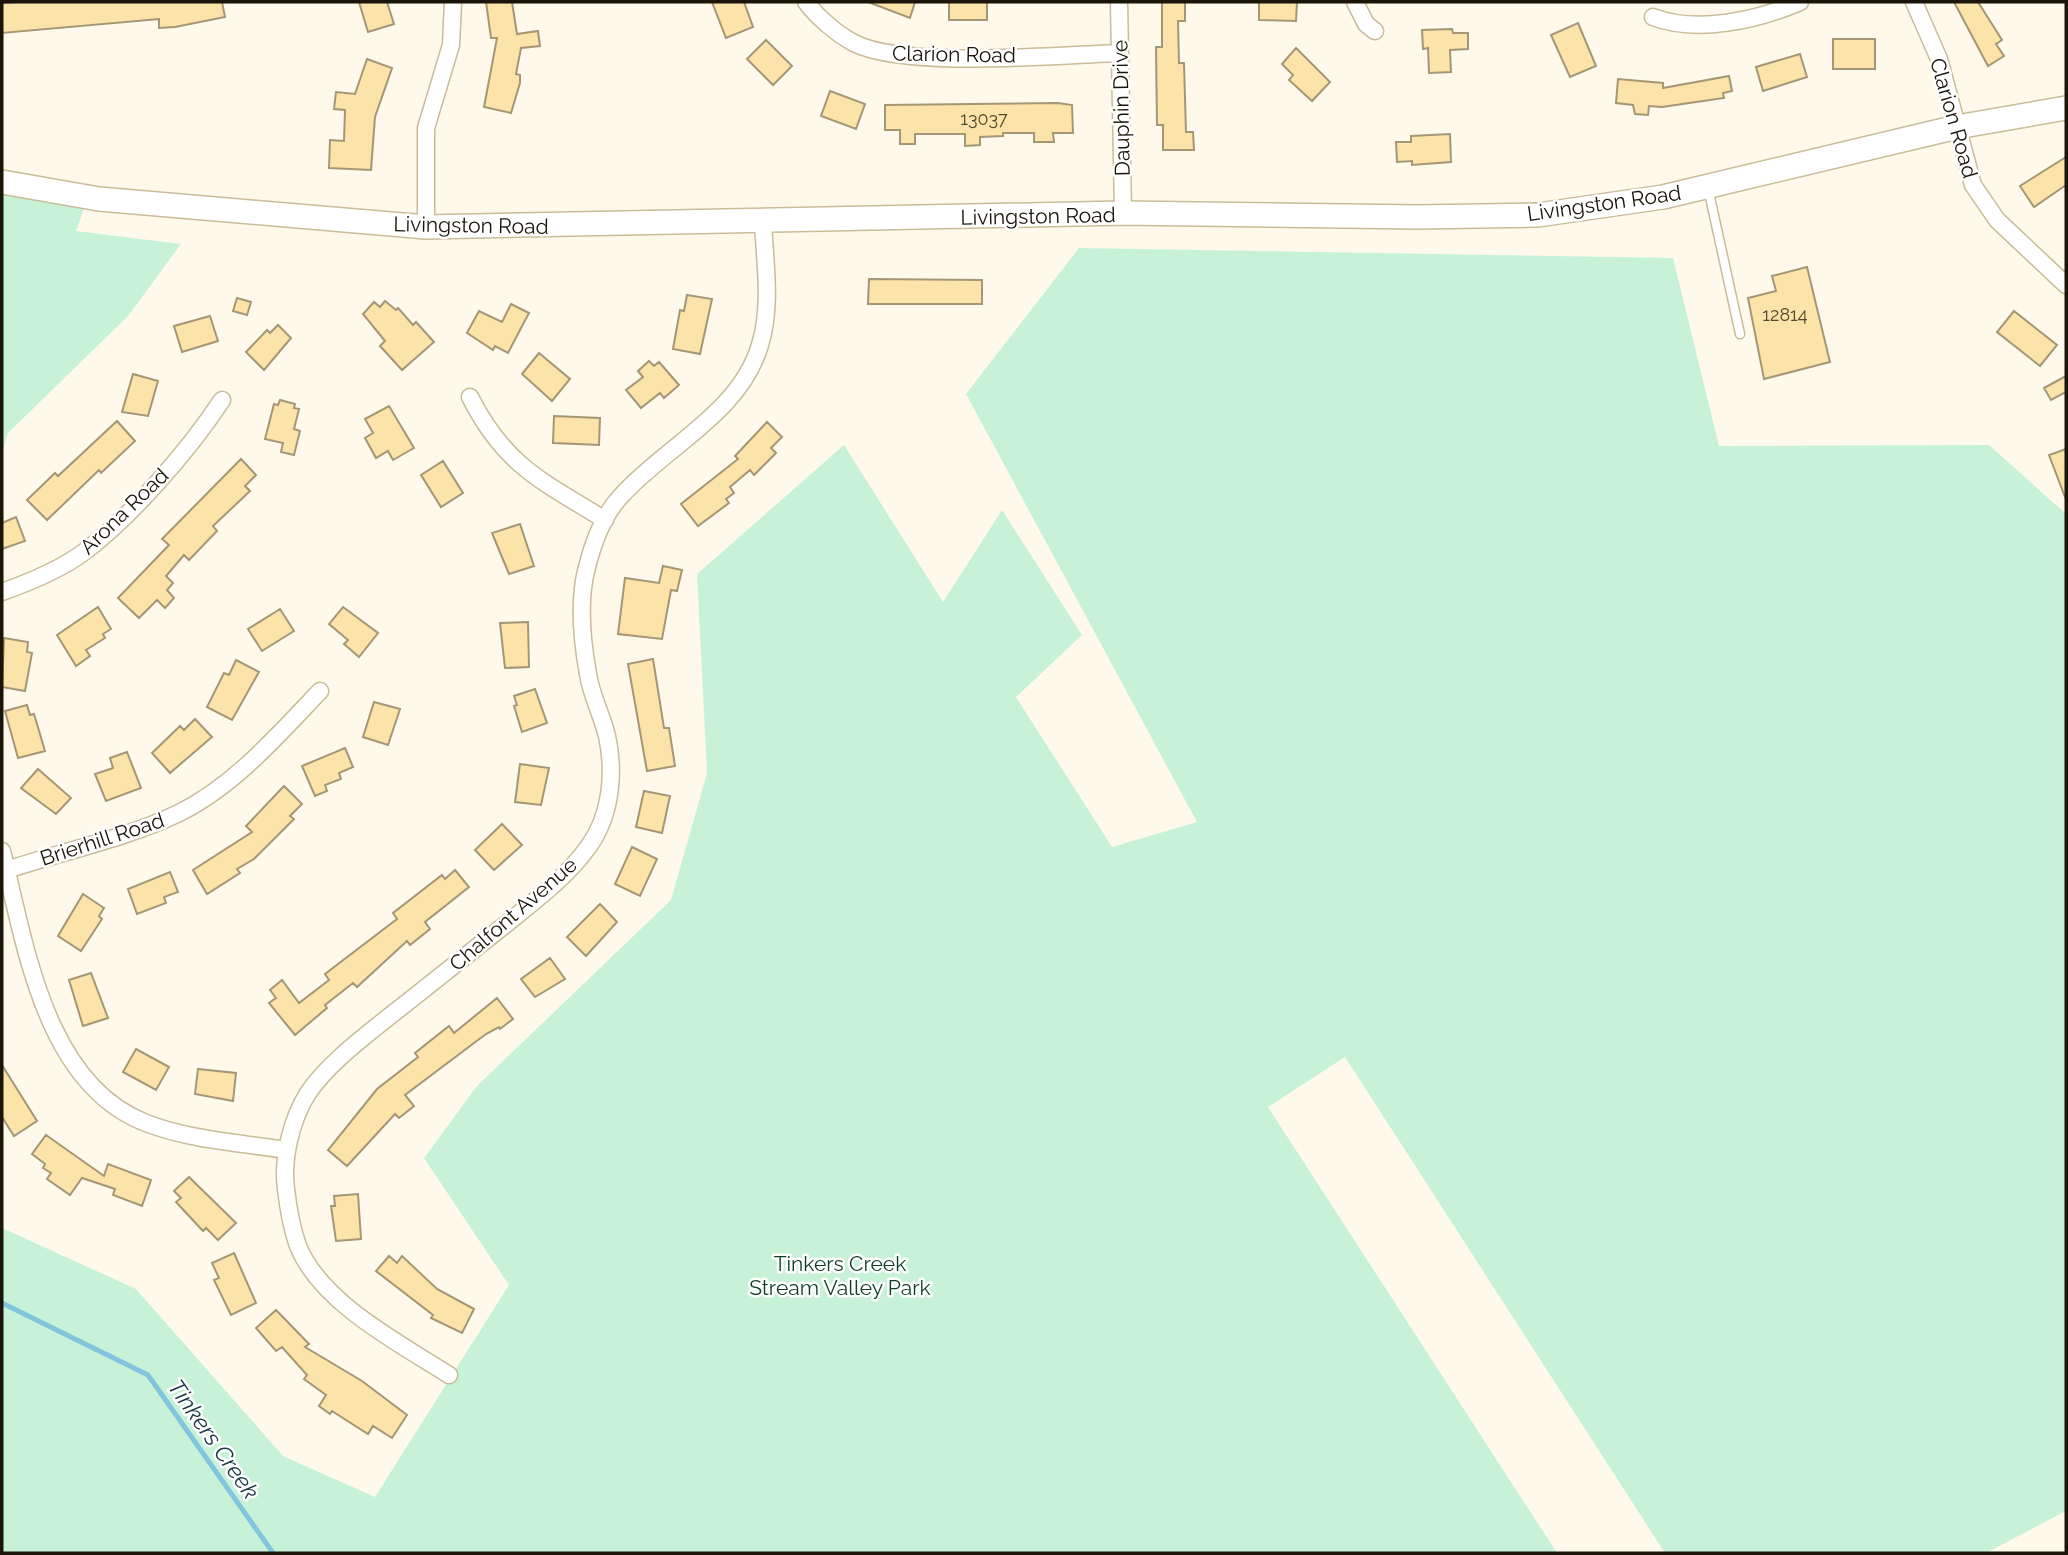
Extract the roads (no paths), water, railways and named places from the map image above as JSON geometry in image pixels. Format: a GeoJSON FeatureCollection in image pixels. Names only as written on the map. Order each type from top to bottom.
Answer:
{"type":"FeatureCollection","features":[{"type":"Feature","properties":{"kind":"main road","name":"Livingston Road"},"geometry":{"type":"LineString","coordinates":[[2,182],[99,199],[426,227],[764,223],[1123,214],[1418,217],[1538,215],[1708,188],[1957,127],[2066,108]]}},
{"type":"Feature","properties":{"kind":"street"},"geometry":{"type":"LineString","coordinates":[[426,227],[426,128],[451,45],[453,2]]}},
{"type":"Feature","properties":{"kind":"street","name":"Clarion Road"},"geometry":{"type":"LineString","coordinates":[[806,2],[835,30],[855,43],[887,53],[947,57],[1119,52]]}},
{"type":"Feature","properties":{"kind":"street","name":"Dauphin Drive"},"geometry":{"type":"LineString","coordinates":[[1119,2],[1123,214]]}},
{"type":"Feature","properties":{"kind":"street"},"geometry":{"type":"LineString","coordinates":[[1355,2],[1366,24],[1375,32]]}},
{"type":"Feature","properties":{"kind":"street"},"geometry":{"type":"LineString","coordinates":[[1653,16],[1671,24],[1723,22],[1772,14],[1800,2]]}},
{"type":"Feature","properties":{"kind":"street","name":"Clarion Road"},"geometry":{"type":"LineString","coordinates":[[1914,2],[1939,59],[1965,162],[1982,201],[1997,220],[2066,285]]}},
{"type":"Feature","properties":{"kind":"street","name":"Chalfont Avenue"},"geometry":{"type":"LineString","coordinates":[[449,1375],[375,1327],[337,1298],[316,1276],[298,1246],[287,1199],[283,1167],[287,1150],[309,1091],[340,1059],[535,900],[578,858],[601,827],[611,787],[610,759],[608,739],[588,676],[582,599],[586,568],[605,520],[619,497],[726,402],[750,371],[760,347],[766,317],[764,223]]}},
{"type":"Feature","properties":{"kind":"street"},"geometry":{"type":"LineString","coordinates":[[470,397],[489,431],[517,464],[605,520]]}},
{"type":"Feature","properties":{"kind":"street","name":"Arona Road"},"geometry":{"type":"LineString","coordinates":[[2,592],[58,567],[98,540],[199,435],[222,400]]}},
{"type":"Feature","properties":{"kind":"street","name":"Brierhill Road"},"geometry":{"type":"LineString","coordinates":[[7,870],[134,831],[180,812],[222,785],[257,755],[320,691]]}},
{"type":"Feature","properties":{"kind":"street"},"geometry":{"type":"LineString","coordinates":[[2,850],[46,1018],[72,1062],[88,1080],[120,1109],[145,1122],[201,1138],[287,1150]]}},
{"type":"Feature","properties":{"kind":"lane"},"geometry":{"type":"LineString","coordinates":[[1708,188],[1740,334]]}},
{"type":"Feature","properties":{"kind":"waterway","name":"Tinkers Creek"},"geometry":{"type":"LineString","coordinates":[[2,1303],[148,1375],[273,1553]]}},
{"type":"Feature","properties":{"kind":"park label","name":"Tinkers Creek Stream Valley Park"},"geometry":{"type":"Point","coordinates":[840,1275]}}]}
